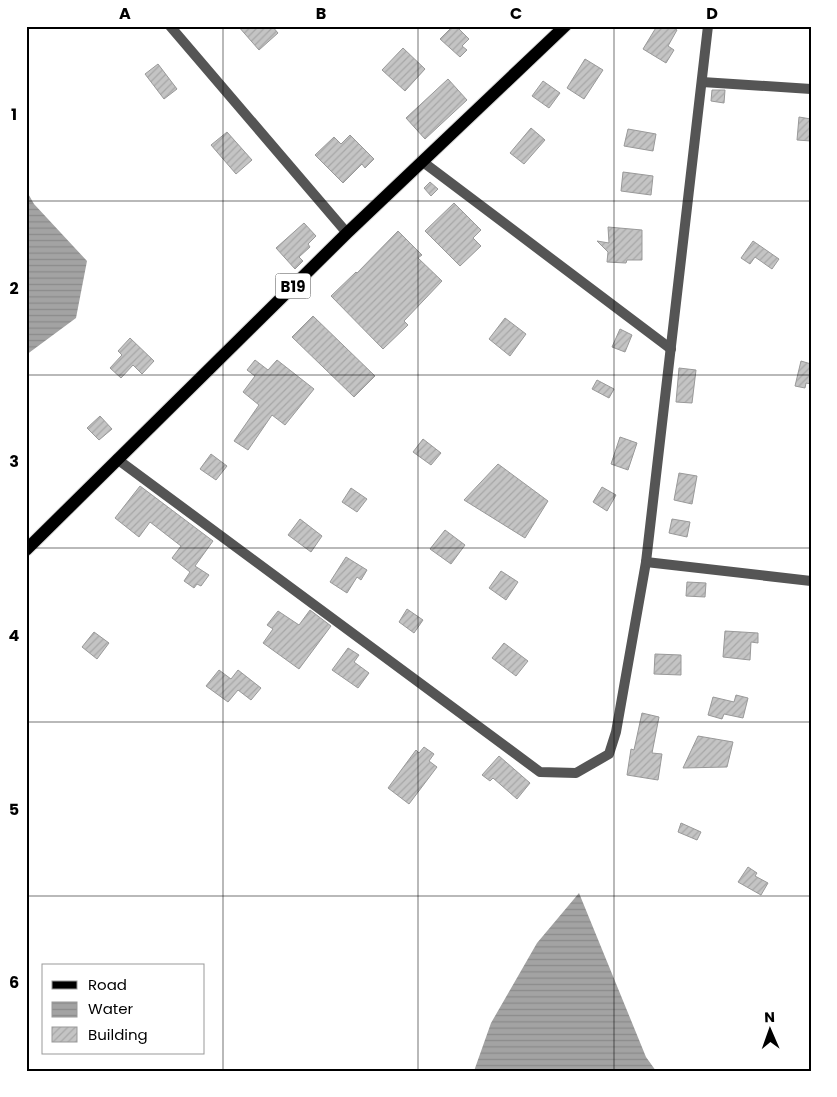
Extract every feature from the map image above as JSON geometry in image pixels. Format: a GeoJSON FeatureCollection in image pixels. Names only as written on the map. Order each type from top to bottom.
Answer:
{"type":"FeatureCollection","features":[{"type":"Feature","properties":{"kind":"main road","name":"B19"},"geometry":{"type":"LineString","coordinates":[[26,550],[347,233],[565,26]]}},
{"type":"Feature","properties":{"kind":"street"},"geometry":{"type":"LineString","coordinates":[[170,26],[347,233]]}},
{"type":"Feature","properties":{"kind":"street"},"geometry":{"type":"LineString","coordinates":[[117,459],[540,772],[576,773],[609,754],[616,732],[646,562],[708,26]]}},
{"type":"Feature","properties":{"kind":"street"},"geometry":{"type":"LineString","coordinates":[[702,82],[811,89]]}},
{"type":"Feature","properties":{"kind":"street"},"geometry":{"type":"LineString","coordinates":[[423,162],[671,350]]}},
{"type":"Feature","properties":{"kind":"street"},"geometry":{"type":"LineString","coordinates":[[646,562],[811,581]]}},
{"type":"Feature","properties":{"kind":"water"},"geometry":{"type":"Polygon","coordinates":[[[26,190],[34,204],[87,261],[76,318],[26,355],[26,190]]]}},
{"type":"Feature","properties":{"kind":"water"},"geometry":{"type":"Polygon","coordinates":[[[579,893],[646,1057],[656,1071],[474,1071],[491,1023],[537,943],[579,893]]]}},
{"type":"Feature","properties":{"kind":"building"},"geometry":{"type":"Polygon","coordinates":[[[238,26],[272,26],[278,33],[259,50],[238,26]]]}},
{"type":"Feature","properties":{"kind":"building"},"geometry":{"type":"Polygon","coordinates":[[[453,26],[456,26],[469,39],[462,46],[467,50],[460,57],[440,39],[453,26]]]}},
{"type":"Feature","properties":{"kind":"building"},"geometry":{"type":"Polygon","coordinates":[[[657,26],[671,26],[677,30],[668,46],[674,50],[666,63],[643,49],[657,26]]]}},
{"type":"Feature","properties":{"kind":"building"},"geometry":{"type":"Polygon","coordinates":[[[403,48],[425,69],[405,91],[382,70],[403,48]]]}},
{"type":"Feature","properties":{"kind":"building"},"geometry":{"type":"Polygon","coordinates":[[[585,59],[603,70],[584,99],[567,88],[585,59]]]}},
{"type":"Feature","properties":{"kind":"building"},"geometry":{"type":"Polygon","coordinates":[[[158,64],[177,89],[164,99],[145,74],[158,64]]]}},
{"type":"Feature","properties":{"kind":"building"},"geometry":{"type":"Polygon","coordinates":[[[448,79],[467,100],[425,139],[406,118],[448,79]]]}},
{"type":"Feature","properties":{"kind":"building"},"geometry":{"type":"Polygon","coordinates":[[[543,81],[560,93],[549,108],[532,96],[543,81]]]}},
{"type":"Feature","properties":{"kind":"building"},"geometry":{"type":"Polygon","coordinates":[[[712,90],[725,90],[724,103],[711,101],[712,90]]]}},
{"type":"Feature","properties":{"kind":"building"},"geometry":{"type":"Polygon","coordinates":[[[799,117],[811,119],[811,141],[797,140],[799,117]]]}},
{"type":"Feature","properties":{"kind":"building"},"geometry":{"type":"Polygon","coordinates":[[[531,128],[545,140],[524,164],[510,153],[531,128]]]}},
{"type":"Feature","properties":{"kind":"building"},"geometry":{"type":"Polygon","coordinates":[[[628,129],[656,134],[653,151],[624,146],[628,129]]]}},
{"type":"Feature","properties":{"kind":"building"},"geometry":{"type":"Polygon","coordinates":[[[227,132],[252,160],[236,174],[211,145],[227,132]]]}},
{"type":"Feature","properties":{"kind":"building"},"geometry":{"type":"Polygon","coordinates":[[[350,135],[374,159],[365,168],[362,164],[343,183],[315,155],[334,137],[341,144],[350,135]]]}},
{"type":"Feature","properties":{"kind":"building"},"geometry":{"type":"Polygon","coordinates":[[[623,172],[653,176],[651,195],[621,191],[623,172]]]}},
{"type":"Feature","properties":{"kind":"building"},"geometry":{"type":"Polygon","coordinates":[[[430,182],[438,189],[431,196],[424,188],[430,182]]]}},
{"type":"Feature","properties":{"kind":"building"},"geometry":{"type":"Polygon","coordinates":[[[454,203],[481,230],[473,238],[481,246],[460,266],[425,231],[454,203]]]}},
{"type":"Feature","properties":{"kind":"building"},"geometry":{"type":"Polygon","coordinates":[[[304,223],[316,236],[308,244],[310,247],[299,257],[303,261],[295,269],[276,248],[304,223]]]}},
{"type":"Feature","properties":{"kind":"building"},"geometry":{"type":"Polygon","coordinates":[[[608,227],[642,230],[642,260],[627,260],[626,263],[607,262],[608,252],[597,241],[609,243],[608,227]]]}},
{"type":"Feature","properties":{"kind":"building"},"geometry":{"type":"Polygon","coordinates":[[[398,231],[422,255],[418,258],[442,281],[404,321],[408,325],[383,349],[331,296],[357,273],[398,231]]]}},
{"type":"Feature","properties":{"kind":"building"},"geometry":{"type":"Polygon","coordinates":[[[753,241],[779,259],[772,269],[755,257],[750,264],[741,258],[753,241]]]}},
{"type":"Feature","properties":{"kind":"building"},"geometry":{"type":"Polygon","coordinates":[[[313,316],[375,376],[354,397],[292,337],[313,316]]]}},
{"type":"Feature","properties":{"kind":"building"},"geometry":{"type":"Polygon","coordinates":[[[505,318],[526,334],[510,356],[489,339],[505,318]]]}},
{"type":"Feature","properties":{"kind":"building"},"geometry":{"type":"Polygon","coordinates":[[[620,329],[632,335],[625,352],[612,347],[620,329]]]}},
{"type":"Feature","properties":{"kind":"building"},"geometry":{"type":"Polygon","coordinates":[[[130,338],[154,361],[142,374],[133,365],[121,378],[110,368],[122,355],[118,351],[130,338]]]}},
{"type":"Feature","properties":{"kind":"building"},"geometry":{"type":"Polygon","coordinates":[[[255,360],[268,370],[277,360],[314,389],[285,425],[272,415],[248,450],[234,441],[259,405],[243,392],[255,376],[247,370],[255,360]]]}},
{"type":"Feature","properties":{"kind":"building"},"geometry":{"type":"Polygon","coordinates":[[[801,361],[811,364],[811,384],[806,383],[805,388],[795,386],[801,361]]]}},
{"type":"Feature","properties":{"kind":"building"},"geometry":{"type":"Polygon","coordinates":[[[679,368],[696,370],[692,403],[676,402],[679,368]]]}},
{"type":"Feature","properties":{"kind":"building"},"geometry":{"type":"Polygon","coordinates":[[[597,380],[614,389],[609,398],[592,389],[597,380]]]}},
{"type":"Feature","properties":{"kind":"building"},"geometry":{"type":"Polygon","coordinates":[[[100,416],[112,429],[99,440],[87,428],[100,416]]]}},
{"type":"Feature","properties":{"kind":"building"},"geometry":{"type":"Polygon","coordinates":[[[620,437],[637,443],[628,470],[611,464],[620,437]]]}},
{"type":"Feature","properties":{"kind":"building"},"geometry":{"type":"Polygon","coordinates":[[[423,439],[441,453],[431,465],[413,452],[423,439]]]}},
{"type":"Feature","properties":{"kind":"building"},"geometry":{"type":"Polygon","coordinates":[[[211,454],[227,466],[216,480],[200,469],[211,454]]]}},
{"type":"Feature","properties":{"kind":"building"},"geometry":{"type":"Polygon","coordinates":[[[498,464],[548,501],[525,538],[464,500],[498,464]]]}},
{"type":"Feature","properties":{"kind":"building"},"geometry":{"type":"Polygon","coordinates":[[[679,473],[697,476],[692,504],[674,500],[679,473]]]}},
{"type":"Feature","properties":{"kind":"building"},"geometry":{"type":"Polygon","coordinates":[[[140,486],[213,541],[195,566],[209,575],[201,586],[197,584],[194,588],[184,581],[190,572],[172,558],[181,546],[150,522],[139,537],[115,518],[140,486]]]}},
{"type":"Feature","properties":{"kind":"building"},"geometry":{"type":"Polygon","coordinates":[[[602,487],[616,495],[607,511],[593,502],[602,487]]]}},
{"type":"Feature","properties":{"kind":"building"},"geometry":{"type":"Polygon","coordinates":[[[351,488],[367,499],[357,512],[342,502],[351,488]]]}},
{"type":"Feature","properties":{"kind":"building"},"geometry":{"type":"Polygon","coordinates":[[[300,519],[322,536],[311,552],[288,535],[300,519]]]}},
{"type":"Feature","properties":{"kind":"building"},"geometry":{"type":"Polygon","coordinates":[[[672,519],[690,522],[687,537],[669,533],[672,519]]]}},
{"type":"Feature","properties":{"kind":"building"},"geometry":{"type":"Polygon","coordinates":[[[445,530],[465,545],[451,564],[430,549],[445,530]]]}},
{"type":"Feature","properties":{"kind":"building"},"geometry":{"type":"Polygon","coordinates":[[[346,557],[367,570],[361,580],[357,577],[347,593],[330,582],[346,557]]]}},
{"type":"Feature","properties":{"kind":"building"},"geometry":{"type":"Polygon","coordinates":[[[501,571],[518,582],[506,600],[489,588],[501,571]]]}},
{"type":"Feature","properties":{"kind":"building"},"geometry":{"type":"Polygon","coordinates":[[[687,582],[706,583],[705,597],[686,596],[687,582]]]}},
{"type":"Feature","properties":{"kind":"building"},"geometry":{"type":"Polygon","coordinates":[[[407,609],[423,620],[414,633],[399,622],[407,609]]]}},
{"type":"Feature","properties":{"kind":"building"},"geometry":{"type":"Polygon","coordinates":[[[310,610],[331,626],[299,669],[263,643],[273,629],[267,625],[278,611],[299,625],[310,610]]]}},
{"type":"Feature","properties":{"kind":"building"},"geometry":{"type":"Polygon","coordinates":[[[725,631],[758,633],[758,643],[751,642],[750,660],[723,657],[725,631]]]}},
{"type":"Feature","properties":{"kind":"building"},"geometry":{"type":"Polygon","coordinates":[[[94,632],[109,643],[97,659],[82,647],[94,632]]]}},
{"type":"Feature","properties":{"kind":"building"},"geometry":{"type":"Polygon","coordinates":[[[504,643],[528,661],[516,676],[492,658],[504,643]]]}},
{"type":"Feature","properties":{"kind":"building"},"geometry":{"type":"Polygon","coordinates":[[[348,648],[359,655],[354,662],[369,673],[358,688],[332,670],[348,648]]]}},
{"type":"Feature","properties":{"kind":"building"},"geometry":{"type":"Polygon","coordinates":[[[655,654],[681,655],[681,675],[654,674],[655,654]]]}},
{"type":"Feature","properties":{"kind":"building"},"geometry":{"type":"Polygon","coordinates":[[[219,670],[231,679],[238,670],[261,688],[251,700],[238,690],[228,702],[206,686],[219,670]]]}},
{"type":"Feature","properties":{"kind":"building"},"geometry":{"type":"Polygon","coordinates":[[[736,695],[748,698],[743,718],[724,714],[722,719],[708,715],[713,697],[734,702],[736,695]]]}},
{"type":"Feature","properties":{"kind":"building"},"geometry":{"type":"Polygon","coordinates":[[[642,713],[659,717],[652,753],[662,754],[658,780],[627,775],[631,749],[634,750],[642,713]]]}},
{"type":"Feature","properties":{"kind":"building"},"geometry":{"type":"Polygon","coordinates":[[[698,736],[733,742],[727,767],[683,768],[698,736]]]}},
{"type":"Feature","properties":{"kind":"building"},"geometry":{"type":"Polygon","coordinates":[[[424,747],[434,754],[429,761],[437,767],[409,804],[388,788],[416,750],[419,753],[424,747]]]}},
{"type":"Feature","properties":{"kind":"building"},"geometry":{"type":"Polygon","coordinates":[[[499,756],[530,783],[517,799],[493,778],[490,781],[482,775],[499,756]]]}},
{"type":"Feature","properties":{"kind":"building"},"geometry":{"type":"Polygon","coordinates":[[[681,823],[701,832],[697,840],[678,832],[681,823]]]}},
{"type":"Feature","properties":{"kind":"building"},"geometry":{"type":"Polygon","coordinates":[[[748,867],[757,873],[755,876],[768,883],[761,895],[738,882],[748,867]]]}}]}
